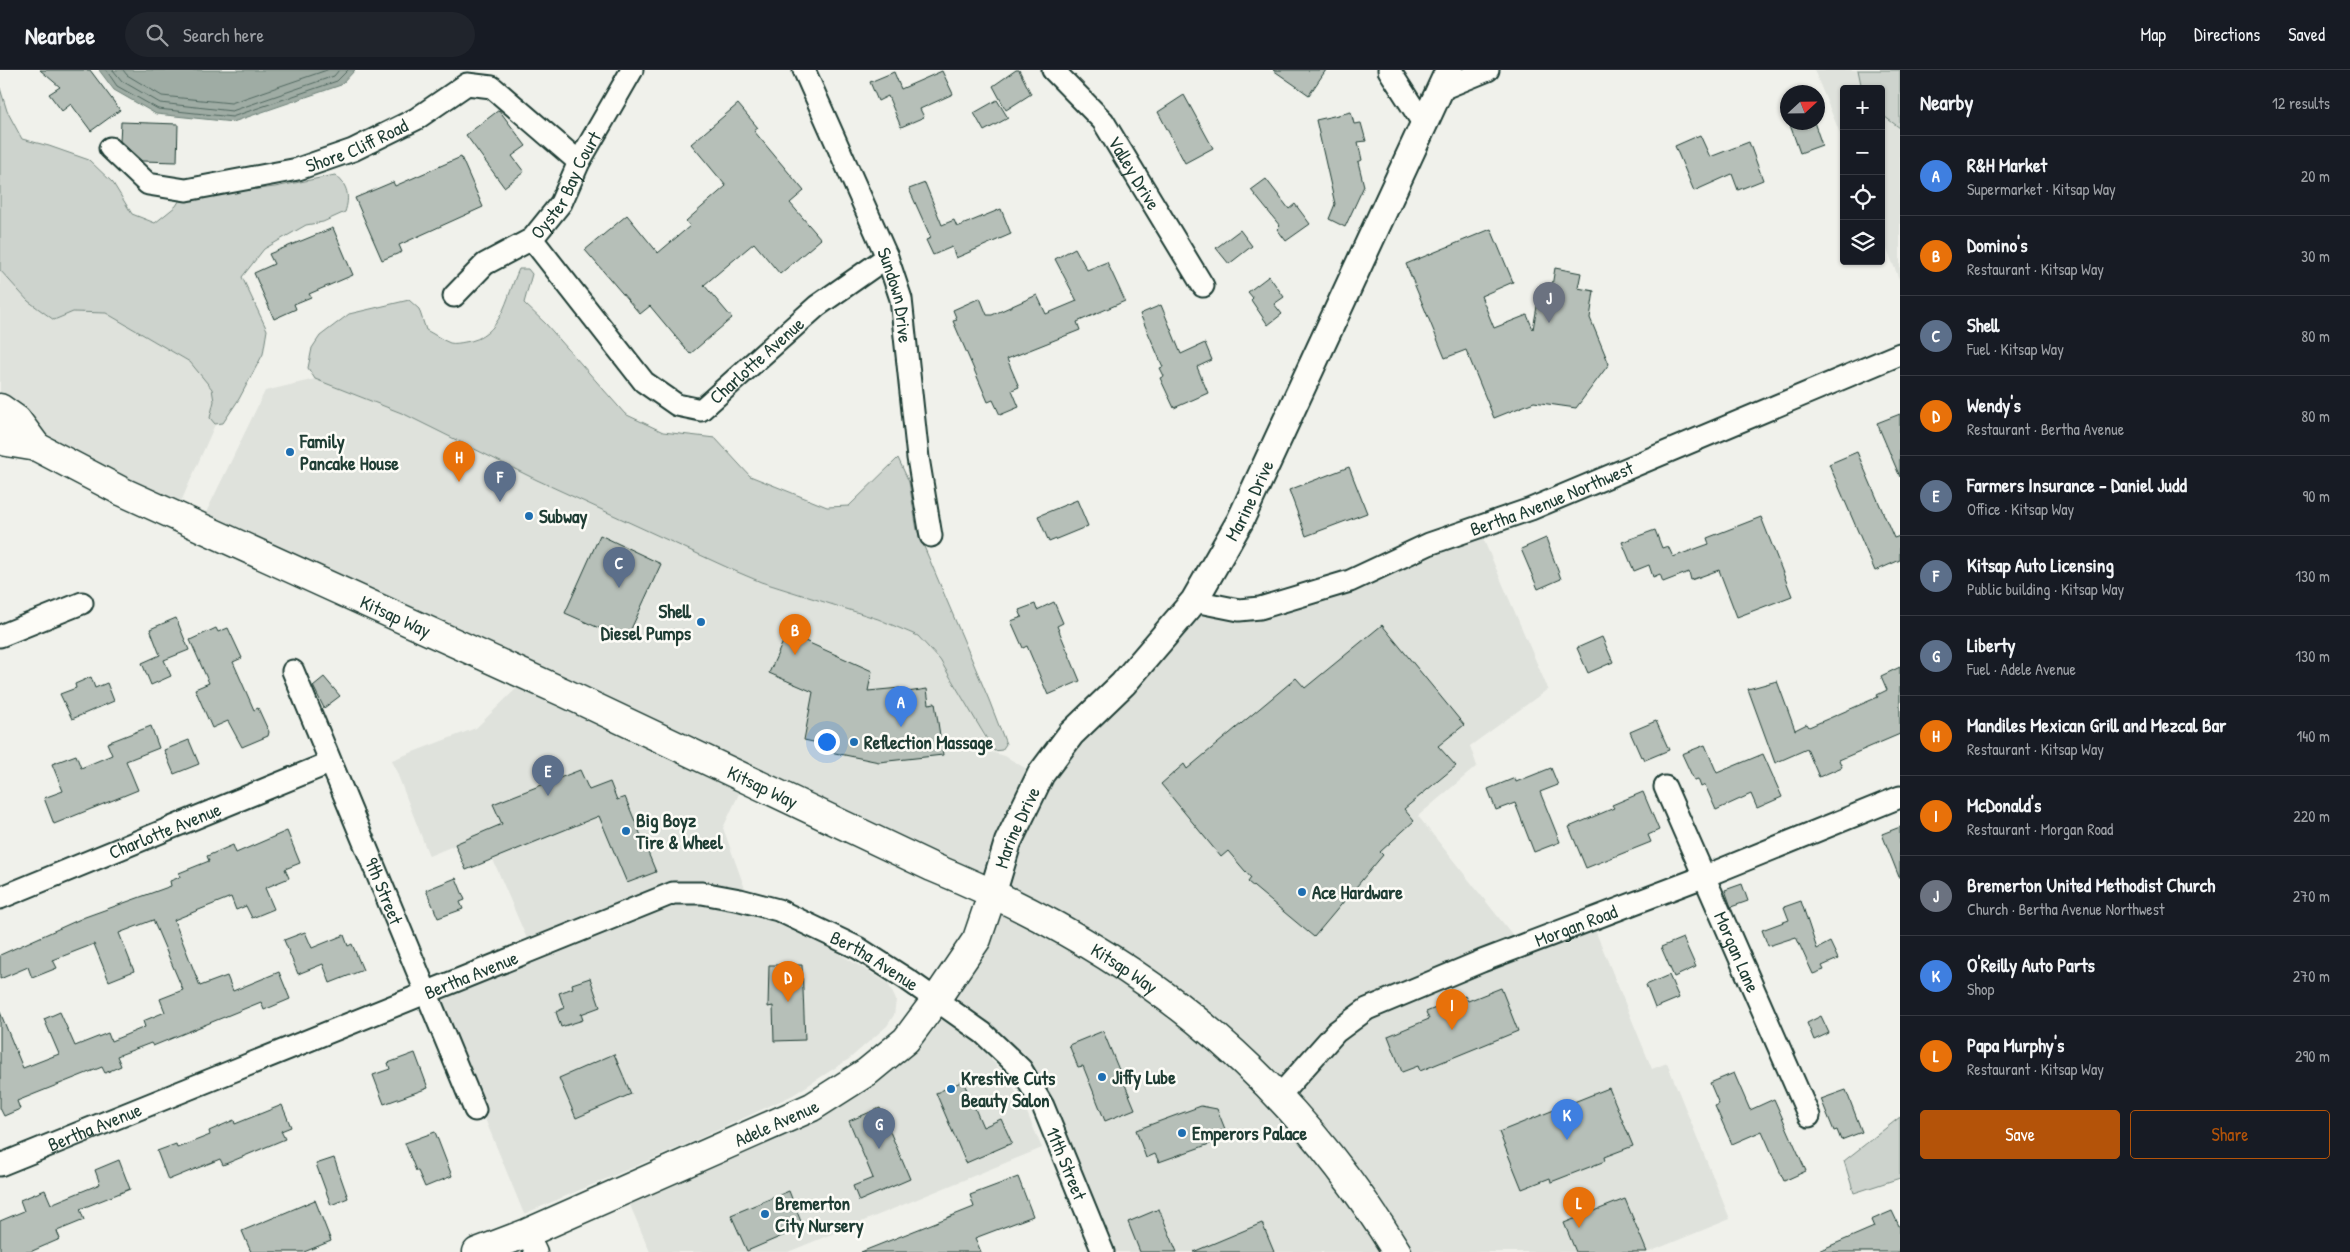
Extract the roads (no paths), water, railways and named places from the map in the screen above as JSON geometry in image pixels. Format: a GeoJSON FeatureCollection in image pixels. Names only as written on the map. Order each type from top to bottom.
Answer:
{"type":"FeatureCollection","features":[{"type":"Feature","properties":{"kind":"main road","name":"Kitsap Way"},"geometry":{"type":"LineString","coordinates":[[0,408],[17,420],[37,447]]}},
{"type":"Feature","properties":{"kind":"main road","name":"Kitsap Way"},"geometry":{"type":"LineString","coordinates":[[0,438],[7,442],[37,447],[123,492],[565,693],[932,867],[993,892],[1118,962],[1185,1009],[1280,1096],[1335,1162],[1397,1252]]}},
{"type":"Feature","properties":{"kind":"main road","name":"Adele Avenue"},"geometry":{"type":"LineString","coordinates":[[477,1252],[531,1242],[812,1107],[867,1072],[906,1040],[935,1001],[977,939],[993,892]]}},
{"type":"Feature","properties":{"kind":"street","name":"Oyster Bay Court"},"geometry":{"type":"LineString","coordinates":[[454,296],[485,264],[532,239],[561,204],[579,162],[632,70]]}},
{"type":"Feature","properties":{"kind":"street","name":"Sundown Drive"},"geometry":{"type":"LineString","coordinates":[[804,70],[887,257],[901,299],[918,458],[931,536]]}},
{"type":"Feature","properties":{"kind":"street","name":"Valley Drive"},"geometry":{"type":"LineString","coordinates":[[1054,70],[1102,121],[1203,286]]}},
{"type":"Feature","properties":{"kind":"street"},"geometry":{"type":"LineString","coordinates":[[1389,70],[1423,123]]}},
{"type":"Feature","properties":{"kind":"street"},"geometry":{"type":"LineString","coordinates":[[1444,80],[1488,70]]}},
{"type":"Feature","properties":{"kind":"street","name":"Marine Drive"},"geometry":{"type":"LineString","coordinates":[[993,892],[1008,842],[1041,774],[1071,734],[1124,684],[1194,601],[1250,500],[1307,372],[1382,217],[1444,80]]}},
{"type":"Feature","properties":{"kind":"street","name":"Shore Cliff Road"},"geometry":{"type":"LineString","coordinates":[[110,148],[148,184],[186,190],[298,169],[353,150],[416,119],[467,84],[492,87],[579,162]]}},
{"type":"Feature","properties":{"kind":"street","name":"Charlotte Avenue"},"geometry":{"type":"LineString","coordinates":[[532,239],[644,382],[677,405],[701,410],[817,306],[887,257]]}},
{"type":"Feature","properties":{"kind":"street","name":"Bertha Avenue Northwest"},"geometry":{"type":"LineString","coordinates":[[1194,601],[1239,610],[1260,608],[1350,581],[1430,544],[1531,509],[1900,354]]}},
{"type":"Feature","properties":{"kind":"street"},"geometry":{"type":"LineString","coordinates":[[0,636],[82,602]]}},
{"type":"Feature","properties":{"kind":"street","name":"9th Street"},"geometry":{"type":"LineString","coordinates":[[292,671],[475,1110]]}},
{"type":"Feature","properties":{"kind":"street","name":"Charlotte Avenue"},"geometry":{"type":"LineString","coordinates":[[0,898],[329,763]]}},
{"type":"Feature","properties":{"kind":"street","name":"Morgan Lane"},"geometry":{"type":"LineString","coordinates":[[1665,787],[1809,1116]]}},
{"type":"Feature","properties":{"kind":"street","name":"Morgan Road"},"geometry":{"type":"LineString","coordinates":[[1280,1096],[1336,1032],[1367,1009],[1482,962],[1704,877],[1900,797]]}},
{"type":"Feature","properties":{"kind":"street","name":"Bertha Avenue"},"geometry":{"type":"LineString","coordinates":[[0,1165],[673,893],[702,893],[778,910],[858,948],[908,980],[935,1001]]}},
{"type":"Feature","properties":{"kind":"street","name":"11th Street"},"geometry":{"type":"LineString","coordinates":[[935,1001],[983,1033],[1021,1069],[1043,1106],[1103,1252]]}},
{"type":"Feature","properties":{"kind":"water"},"geometry":{"type":"Polygon","coordinates":[[[99,70],[355,70],[341,85],[233,122],[156,114],[114,90],[99,70]]]}},
{"type":"Feature","properties":{"kind":"place","name":"Bremerton United Methodist Church"},"geometry":{"type":"Point","coordinates":[1549,323]}},
{"type":"Feature","properties":{"kind":"place","name":"Family Pancake House"},"geometry":{"type":"Point","coordinates":[290,452]}},
{"type":"Feature","properties":{"kind":"place","name":"Mandiles Mexican Grill and Mezcal Bar"},"geometry":{"type":"Point","coordinates":[459,482]}},
{"type":"Feature","properties":{"kind":"place","name":"Kitsap Auto Licensing"},"geometry":{"type":"Point","coordinates":[500,502]}},
{"type":"Feature","properties":{"kind":"place","name":"Subway"},"geometry":{"type":"Point","coordinates":[529,516]}},
{"type":"Feature","properties":{"kind":"place","name":"Shell"},"geometry":{"type":"Point","coordinates":[619,588]}},
{"type":"Feature","properties":{"kind":"place","name":"Shell Diesel Pumps"},"geometry":{"type":"Point","coordinates":[701,622]}},
{"type":"Feature","properties":{"kind":"place","name":"Domino's"},"geometry":{"type":"Point","coordinates":[795,655]}},
{"type":"Feature","properties":{"kind":"place","name":"R&H Market"},"geometry":{"type":"Point","coordinates":[901,727]}},
{"type":"Feature","properties":{"kind":"place","name":"Reflection Massage"},"geometry":{"type":"Point","coordinates":[854,742]}},
{"type":"Feature","properties":{"kind":"place","name":"Farmers Insurance - Daniel Judd"},"geometry":{"type":"Point","coordinates":[548,796]}},
{"type":"Feature","properties":{"kind":"place","name":"Big Boyz Tire & Wheel"},"geometry":{"type":"Point","coordinates":[626,831]}},
{"type":"Feature","properties":{"kind":"place","name":"Ace Hardware"},"geometry":{"type":"Point","coordinates":[1302,892]}},
{"type":"Feature","properties":{"kind":"place","name":"Wendy's"},"geometry":{"type":"Point","coordinates":[788,1002]}},
{"type":"Feature","properties":{"kind":"place","name":"McDonald's"},"geometry":{"type":"Point","coordinates":[1452,1030]}},
{"type":"Feature","properties":{"kind":"place","name":"Jiffy Lube"},"geometry":{"type":"Point","coordinates":[1102,1077]}},
{"type":"Feature","properties":{"kind":"place","name":"Krestive Cuts Beauty Salon"},"geometry":{"type":"Point","coordinates":[951,1089]}},
{"type":"Feature","properties":{"kind":"place","name":"Emperors Palace"},"geometry":{"type":"Point","coordinates":[1182,1133]}},
{"type":"Feature","properties":{"kind":"place","name":"O'Reilly Auto Parts"},"geometry":{"type":"Point","coordinates":[1567,1140]}},
{"type":"Feature","properties":{"kind":"place","name":"Liberty"},"geometry":{"type":"Point","coordinates":[879,1149]}},
{"type":"Feature","properties":{"kind":"place","name":"Bremerton City Nursery"},"geometry":{"type":"Point","coordinates":[765,1214]}},
{"type":"Feature","properties":{"kind":"place","name":"Papa Murphy's"},"geometry":{"type":"Point","coordinates":[1579,1228]}}]}
